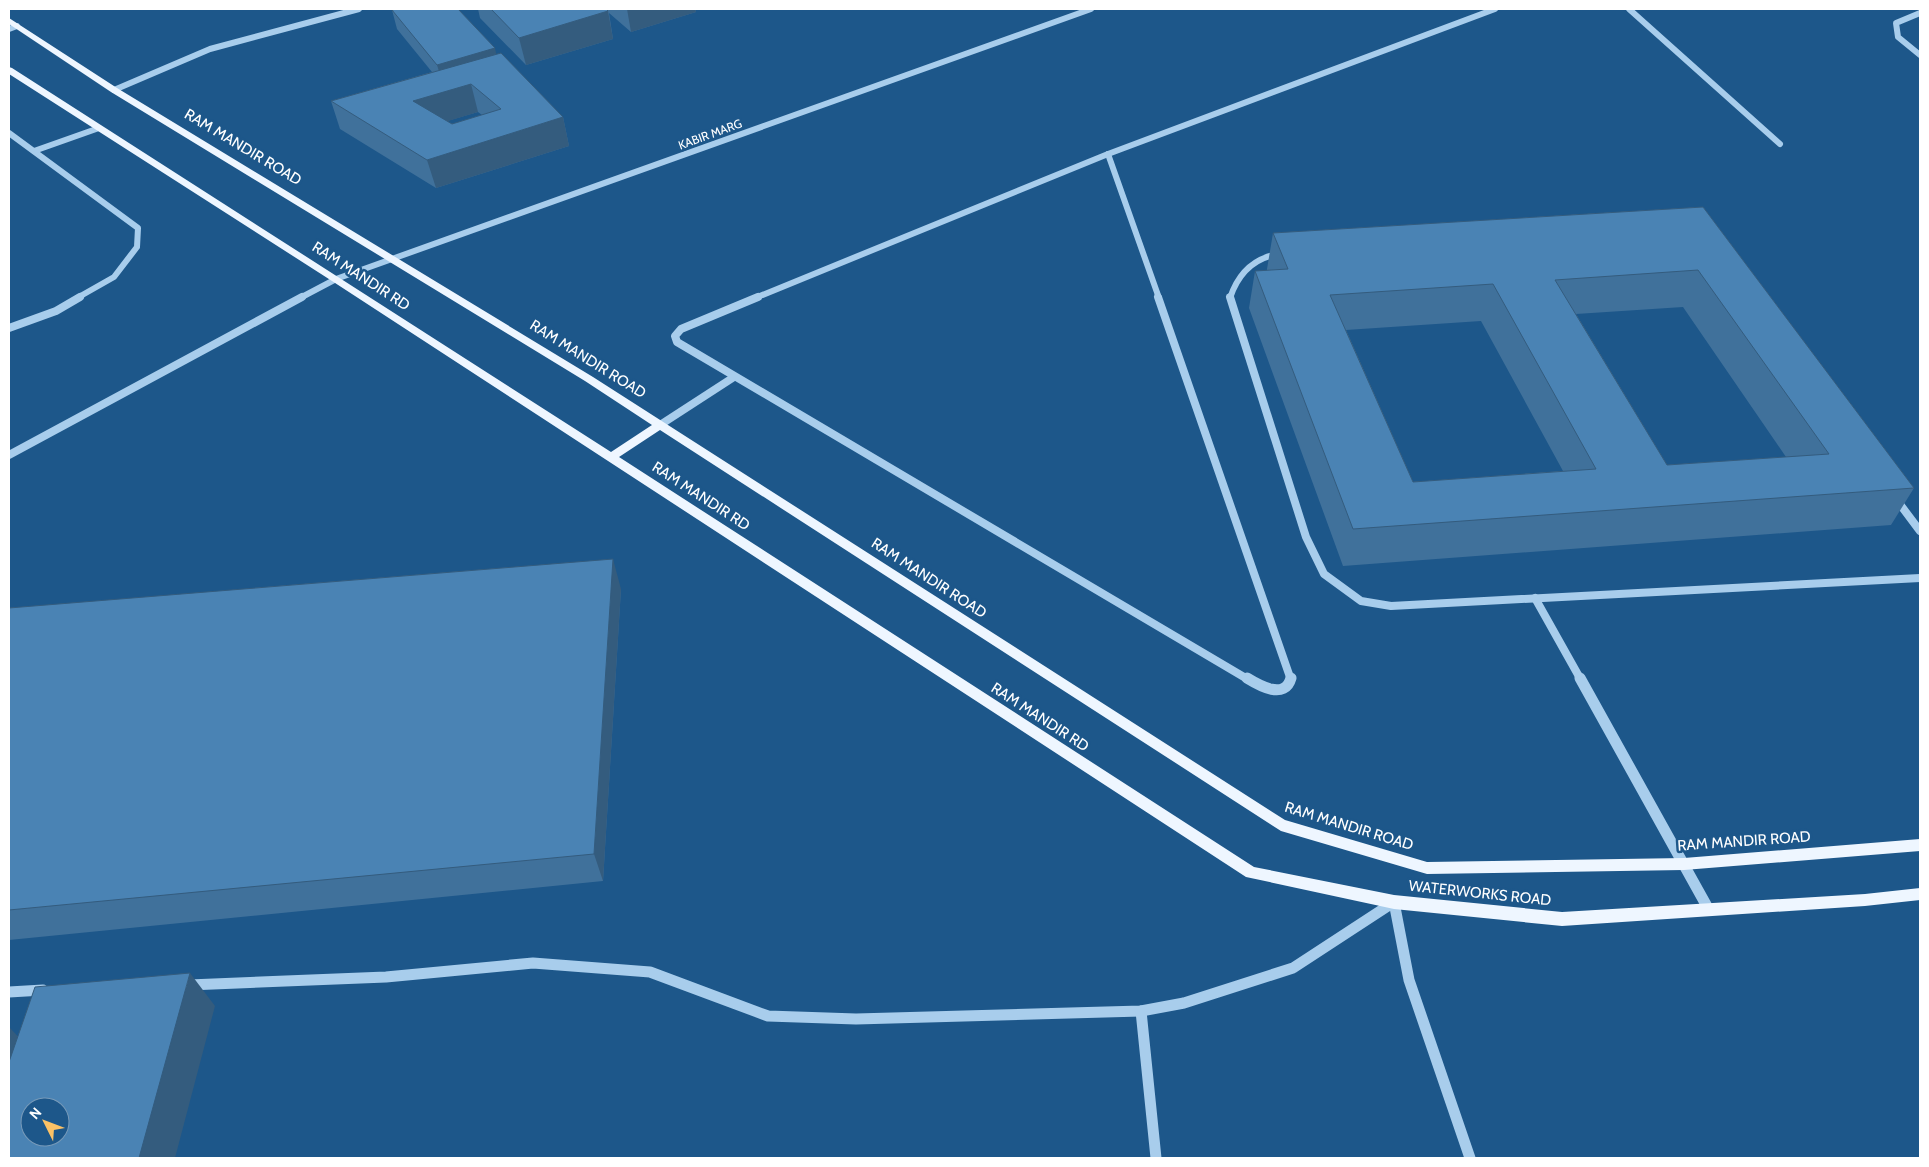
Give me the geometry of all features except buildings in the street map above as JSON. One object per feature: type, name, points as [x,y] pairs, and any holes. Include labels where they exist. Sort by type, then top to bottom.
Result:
[{"type":"main road","name":"RAM MANDIR ROAD","points":[[12,25],[114,90],[589,379],[1281,825],[1428,868],[1684,864],[1920,845]]},
{"type":"main road","name":"RAM MANDIR RD","points":[[9,70],[336,279],[1251,873],[1394,902]]},
{"type":"main road","points":[[611,457],[660,425]]},
{"type":"main road","points":[[1709,910],[1865,900],[1920,894]]},
{"type":"main road","name":"WATERWORKS ROAD","points":[[1394,902],[1562,919],[1709,910]]},
{"type":"street","points":[[114,90],[210,50],[359,9]]},
{"type":"street","name":"KABIR MARG","points":[[336,279],[1091,9]]},
{"type":"street","points":[[1108,154],[1288,665],[1291,680],[1287,686],[1279,690],[1262,687],[734,377],[684,347],[677,342],[675,336],[681,329],[695,323],[1108,154],[1495,9]]},
{"type":"street","points":[[1629,9],[1780,144]]},
{"type":"street","points":[[1920,13],[1896,23],[1898,37],[1920,55]]},
{"type":"street","points":[[34,151],[99,128]]},
{"type":"street","points":[[9,133],[138,228],[137,247],[114,277],[56,311],[9,328]]},
{"type":"street","points":[[1283,254],[1273,254],[1248,265],[1235,281],[1230,298],[1306,537],[1324,574],[1361,601],[1391,606],[1920,578]]},
{"type":"street","points":[[9,455],[336,279]]},
{"type":"street","points":[[660,425],[734,377]]},
{"type":"street","points":[[1890,491],[1920,531]]},
{"type":"street","points":[[1535,598],[1709,910]]},
{"type":"street","points":[[178,985],[386,977],[532,963],[650,972],[768,1016],[856,1019],[1141,1011],[1184,1003],[1293,968],[1394,902],[1409,980],[1470,1158]]},
{"type":"street","points":[[9,992],[58,990]]},
{"type":"street","points":[[1141,1011],[1156,1158]]}]
